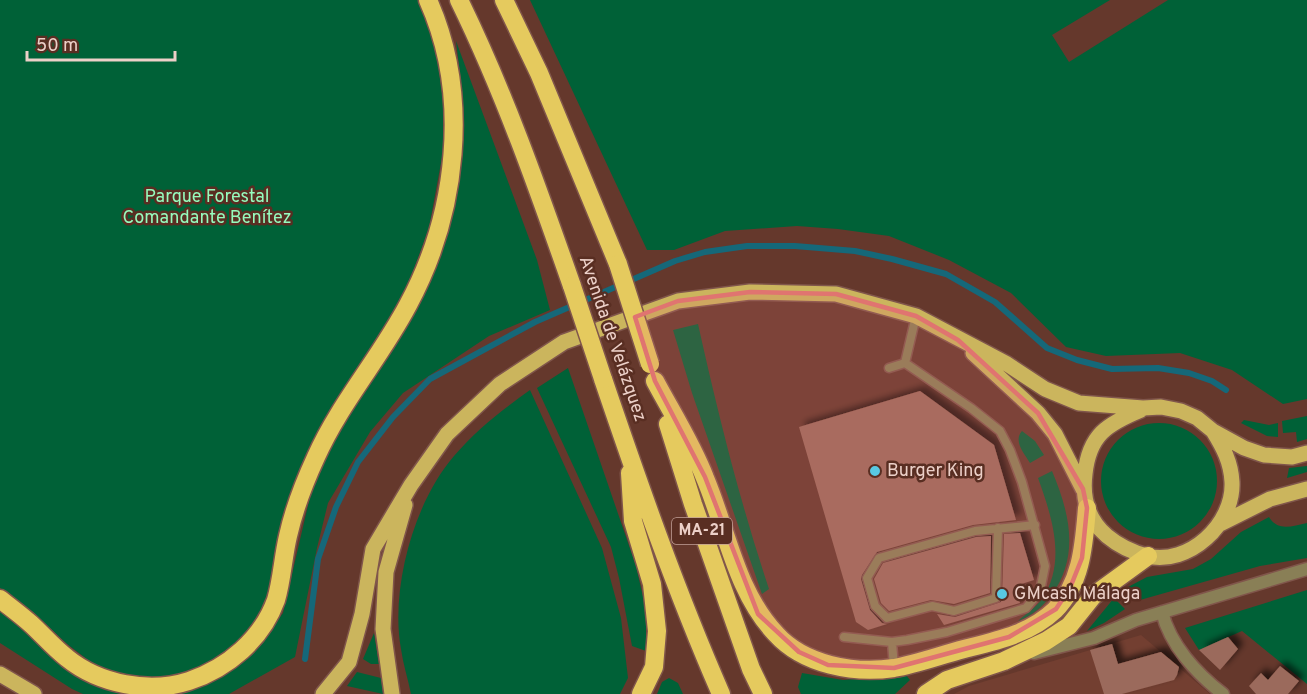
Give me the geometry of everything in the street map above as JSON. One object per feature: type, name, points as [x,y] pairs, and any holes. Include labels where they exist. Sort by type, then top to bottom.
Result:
[{"type":"highway","points":[[0,599],[31,623],[68,659],[97,676],[132,685],[158,686],[187,681],[218,669],[243,650],[263,628],[276,599],[288,535],[299,497],[315,458],[331,426],[408,305],[429,257],[444,208],[453,156],[453,107],[449,66],[440,25],[428,0]]},
{"type":"highway","name":"Avenida de Velázquez","points":[[459,0],[480,42],[532,173],[628,454],[721,694]]},
{"type":"highway","name":"Avenida de Velázquez","points":[[504,0],[539,73],[618,264],[693,504],[751,669],[763,694]]},
{"type":"highway","points":[[653,373],[705,477],[739,573],[758,614],[778,636],[799,652],[828,665],[867,669],[894,668],[1009,638],[1036,624],[1056,609],[1070,588],[1082,558],[1087,508]]},
{"type":"highway","points":[[628,454],[633,521],[652,584],[657,631],[654,667],[641,694]]},
{"type":"highway","points":[[926,694],[947,680],[1004,661],[1046,641],[1068,626],[1093,596],[1148,556]]},
{"type":"main road","points":[[323,694],[349,662],[362,614],[373,549],[411,485],[447,434],[500,384],[564,342],[678,301],[750,292],[836,294],[916,316],[1007,364],[1045,388],[1079,403],[1143,408],[1161,407],[1181,411],[1197,418],[1213,431],[1244,448],[1264,455],[1292,457],[1307,453]]},
{"type":"main road","points":[[958,339],[1038,413],[1054,434],[1083,489],[1087,508],[1098,528],[1120,547],[1148,556],[1179,554],[1196,546],[1213,533],[1228,507],[1233,483],[1228,456],[1213,431]]},
{"type":"main road","points":[[1083,489],[1087,457],[1101,433],[1113,422],[1143,408]]},
{"type":"main road","points":[[392,694],[383,629],[387,572],[411,485]]},
{"type":"main road","points":[[1220,524],[1270,499],[1307,489]]},
{"type":"main road","points":[[0,674],[34,694]]},
{"type":"street","points":[[1004,661],[1094,638],[1162,612],[1307,569]]},
{"type":"street","points":[[1162,612],[1174,643],[1211,685],[1223,694]]},
{"type":"lane","points":[[904,363],[916,316]]},
{"type":"lane","points":[[889,368],[904,363]]},
{"type":"lane","points":[[844,637],[891,642],[946,632],[1026,608],[1040,591],[1045,566],[1035,525],[1010,450],[1000,431],[971,408],[904,363]]},
{"type":"lane","points":[[998,528],[996,598],[954,611],[932,606],[887,618],[875,606],[867,578],[879,558],[975,531],[998,528],[1035,525]]},
{"type":"lane","points":[[891,642],[894,668]]},
{"type":"highlighted area","points":[[750,292],[836,294],[916,316],[958,340],[1038,413],[1083,489],[1087,508],[1082,558],[1070,588],[1056,609],[1009,637],[894,668],[828,665],[799,652],[758,614],[705,477],[655,381],[635,317],[678,301]]},
{"type":"shaded area","points":[[1141,635],[1210,694],[954,694],[969,686]]},
{"type":"green space","name":"Parque Forestal Comandante Benítez","points":[[0,0],[420,0],[435,41],[443,101],[443,152],[429,228],[407,288],[310,452],[270,593],[260,619],[239,644],[205,667],[165,678],[124,676],[92,663],[67,644],[33,612],[0,588]]},
{"type":"green space","points":[[530,0],[1110,0],[1052,35],[1069,62],[1168,0],[1307,0],[1307,399],[1283,404],[1232,370],[1180,353],[1106,356],[1066,347],[1011,293],[949,260],[889,236],[797,226],[725,231],[674,250],[647,250]]},
{"type":"green space","points":[[456,41],[537,260],[550,310],[489,336],[403,393],[370,432],[328,503],[295,657],[229,694],[164,694],[262,641],[283,613],[312,488],[333,439],[427,287],[447,236],[458,183],[463,120]]},
{"type":"green space","points":[[698,324],[730,458],[769,589],[762,594],[692,393],[673,330]]},
{"type":"green space","points":[[568,368],[636,566],[646,610],[646,651],[632,646],[611,547],[537,388]]},
{"type":"green space","points":[[530,390],[602,548],[621,618],[628,678],[620,694],[411,694],[398,625],[402,574],[417,521],[427,497],[454,456],[490,421]]},
{"type":"green space","points":[[1307,416],[1307,439],[1297,442],[1296,432],[1283,433],[1282,421]]},
{"type":"green space","points":[[1244,420],[1269,425],[1278,423],[1278,437],[1267,436],[1241,423]]},
{"type":"green space","points":[[1159,423],[1181,428],[1200,440],[1212,459],[1217,481],[1212,503],[1200,522],[1181,534],[1159,539],[1137,534],[1118,522],[1106,503],[1101,481],[1106,459],[1118,440],[1137,428]]},
{"type":"green space","points":[[1022,431],[1035,441],[1044,455],[1030,463],[1019,443]]},
{"type":"green space","points":[[1307,466],[1307,472],[1287,478],[1289,468]]},
{"type":"green space","points":[[1052,471],[1064,503],[1067,519],[1069,550],[1066,566],[1048,600],[1032,614],[1018,621],[1042,599],[1050,585],[1054,570],[1055,539],[1038,478]]},
{"type":"green space","points":[[1269,517],[1281,526],[1307,523],[1307,558],[1260,566],[1140,600],[1128,587],[1147,577],[1193,569],[1211,559],[1241,532]]},
{"type":"green space","points":[[1307,590],[1307,684],[1242,631],[1199,650],[1185,628]]},
{"type":"green space","points":[[1114,598],[1125,609],[1087,631]]},
{"type":"green space","points":[[0,610],[84,677],[118,692],[144,694],[83,694],[72,689],[0,643]]},
{"type":"green space","points":[[374,633],[379,664],[371,664],[363,659]]},
{"type":"green space","points":[[357,672],[381,678],[383,694],[347,686]]},
{"type":"green space","points":[[802,673],[843,680],[906,675],[910,680],[895,694],[801,694],[798,687]]},
{"type":"green space","points":[[669,678],[678,683],[683,694],[657,694],[662,682]]},
{"type":"building","points":[[920,391],[994,445],[1016,520],[973,525],[877,552],[861,579],[870,610],[882,623],[887,624],[868,630],[856,622],[799,427]]},
{"type":"building","points":[[1020,533],[1034,580],[1015,586],[1020,603],[944,625],[937,614],[955,617],[1001,602],[1004,534]]},
{"type":"building","points":[[991,536],[990,593],[954,604],[931,600],[889,611],[881,603],[874,579],[883,563],[976,537]]},
{"type":"building","points":[[1228,637],[1238,649],[1220,670],[1199,650]]},
{"type":"building","points":[[1112,644],[1118,664],[1161,652],[1179,667],[1177,675],[1174,680],[1122,694],[1104,694],[1090,650]]},
{"type":"building","points":[[1280,666],[1299,681],[1288,694],[1256,694],[1249,686],[1261,673],[1268,680]]},
{"type":"waterway","points":[[305,659],[318,559],[336,507],[358,462],[393,417],[430,379],[535,322],[675,261],[705,252],[747,246],[795,246],[855,251],[892,259],[946,274],[995,302],[1047,348],[1077,360],[1112,369],[1158,368],[1189,373],[1212,381],[1226,390]]},
{"type":"place","name":"Burger King","points":[[875,471]]},
{"type":"place","name":"GMcash Málaga","points":[[1002,594]]}]
